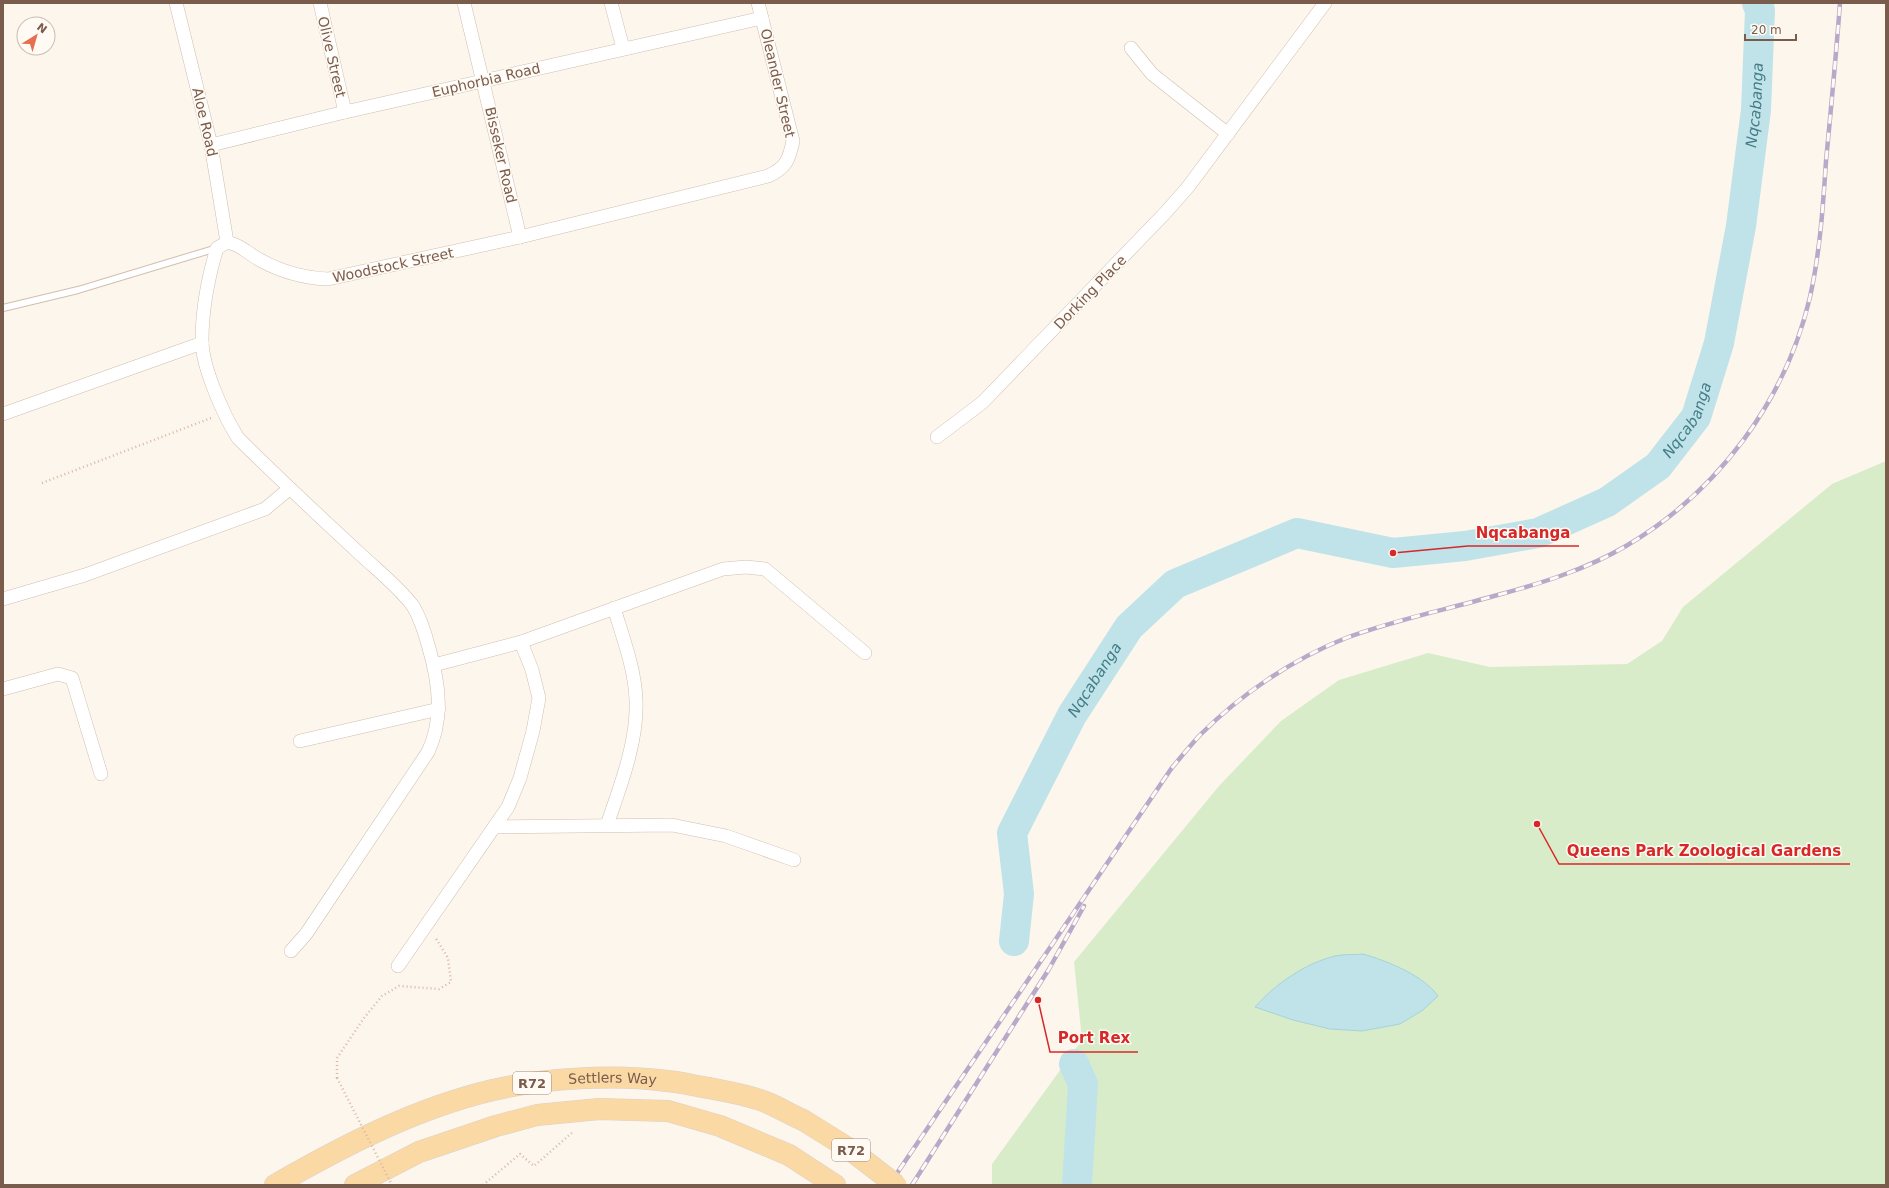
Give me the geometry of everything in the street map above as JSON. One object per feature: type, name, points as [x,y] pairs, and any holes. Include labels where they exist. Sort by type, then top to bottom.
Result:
[{"type":"main road","name":"Settlers Way","points":[[275,1185],[351,1144],[409,1118],[492,1090],[530,1083],[623,1078],[667,1080],[728,1092],[767,1102],[803,1120],[848,1148],[896,1185]]},
{"type":"main road","name":"Settlers Way","points":[[355,1185],[419,1152],[496,1126],[537,1115],[599,1109],[668,1111],[720,1126],[788,1155],[835,1185]]},
{"type":"street","name":"Aloe Road","points":[[176,3],[211,146],[222,245]]},
{"type":"street","name":"Olive Street","points":[[320,3],[345,112]]},
{"type":"street","name":"Bisseker Road","points":[[464,3],[520,237]]},
{"type":"street","points":[[611,3],[623,48]]},
{"type":"street","name":"Oleander Street","points":[[758,3],[793,141],[790,153],[781,170],[768,176]]},
{"type":"street","name":"Dorking Place","points":[[937,437],[983,402],[1031,354],[1166,212],[1228,134],[1325,3]]},
{"type":"street","name":"Euphorbia Road","points":[[211,146],[345,112],[623,48],[762,18]]},
{"type":"street","points":[[1131,48],[1152,74],[1228,134]]},
{"type":"street","name":"Woodstock Street","points":[[222,245],[233,243],[259,260],[286,272],[315,279],[328,279],[520,237],[768,176]]},
{"type":"street","points":[[222,245],[209,277],[202,342],[206,363],[216,393],[225,413],[238,438],[289,489],[386,578],[408,601],[420,619],[434,665],[439,694],[439,709],[433,741],[428,752],[306,934],[291,951]]},
{"type":"street","points":[[3,414],[202,342]]},
{"type":"street","points":[[3,599],[85,575],[265,509],[289,489]]},
{"type":"street","points":[[434,665],[521,642],[723,569],[746,566],[765,569],[865,653]]},
{"type":"street","points":[[607,825],[621,783],[633,736],[636,701],[633,669],[614,608]]},
{"type":"street","points":[[398,966],[508,807],[520,778],[533,731],[539,698],[532,670],[521,642]]},
{"type":"street","points":[[3,689],[58,674],[72,678],[101,774]]},
{"type":"street","points":[[300,741],[439,709]]},
{"type":"street","points":[[494,827],[672,825],[726,836],[794,860]]},
{"type":"lane","points":[[3,308],[78,290],[222,245]]},
{"type":"path","points":[[42,483],[225,413]]},
{"type":"path","points":[[392,1185],[337,1078],[337,1058],[364,1018],[382,996],[399,986],[439,989],[450,982],[448,958],[427,923]]},
{"type":"path","points":[[483,1185],[520,1154],[534,1166],[599,1109]]},
{"type":"green space","points":[[1886,461],[1886,1185],[992,1185],[992,1164],[1082,1040],[1074,962],[1219,786],[1281,721],[1339,680],[1428,653],[1490,667],[1627,664],[1662,641],[1683,607],[1832,484]]},
{"type":"water","points":[[1363,954],[1393,965],[1414,975],[1431,988],[1438,996],[1423,1010],[1400,1024],[1362,1031],[1330,1029],[1293,1020],[1255,1007],[1272,990],[1302,969],[1324,959],[1335,956]]},
{"type":"waterway","name":"Nqcabanga","points":[[1014,941],[1019,894],[1012,833],[1072,715],[1129,627],[1175,584],[1297,533],[1393,553],[1465,546],[1538,533],[1607,502],[1658,466],[1696,417],[1719,343],[1741,226],[1756,110],[1760,10],[1757,3]]},
{"type":"waterway","name":"Nqcabanga","points":[[1074,1064],[1083,1084],[1077,1185]]},
{"type":"railway","points":[[889,1185],[1171,769],[1200,735],[1216,720],[1250,692],[1287,667],[1346,638],[1401,620],[1476,601],[1545,581],[1610,555],[1659,524],[1690,499],[1718,471],[1744,440],[1765,407],[1784,372],[1799,335],[1810,297],[1821,229],[1840,3]]},
{"type":"railway","points":[[912,1185],[1049,969],[1084,906]]},
{"type":"place","name":"Nqcabanga","points":[[1393,553]]},
{"type":"place","name":"Queens Park Zoological Gardens","points":[[1537,824]]},
{"type":"place","name":"Port Rex","points":[[1038,1000]]}]
